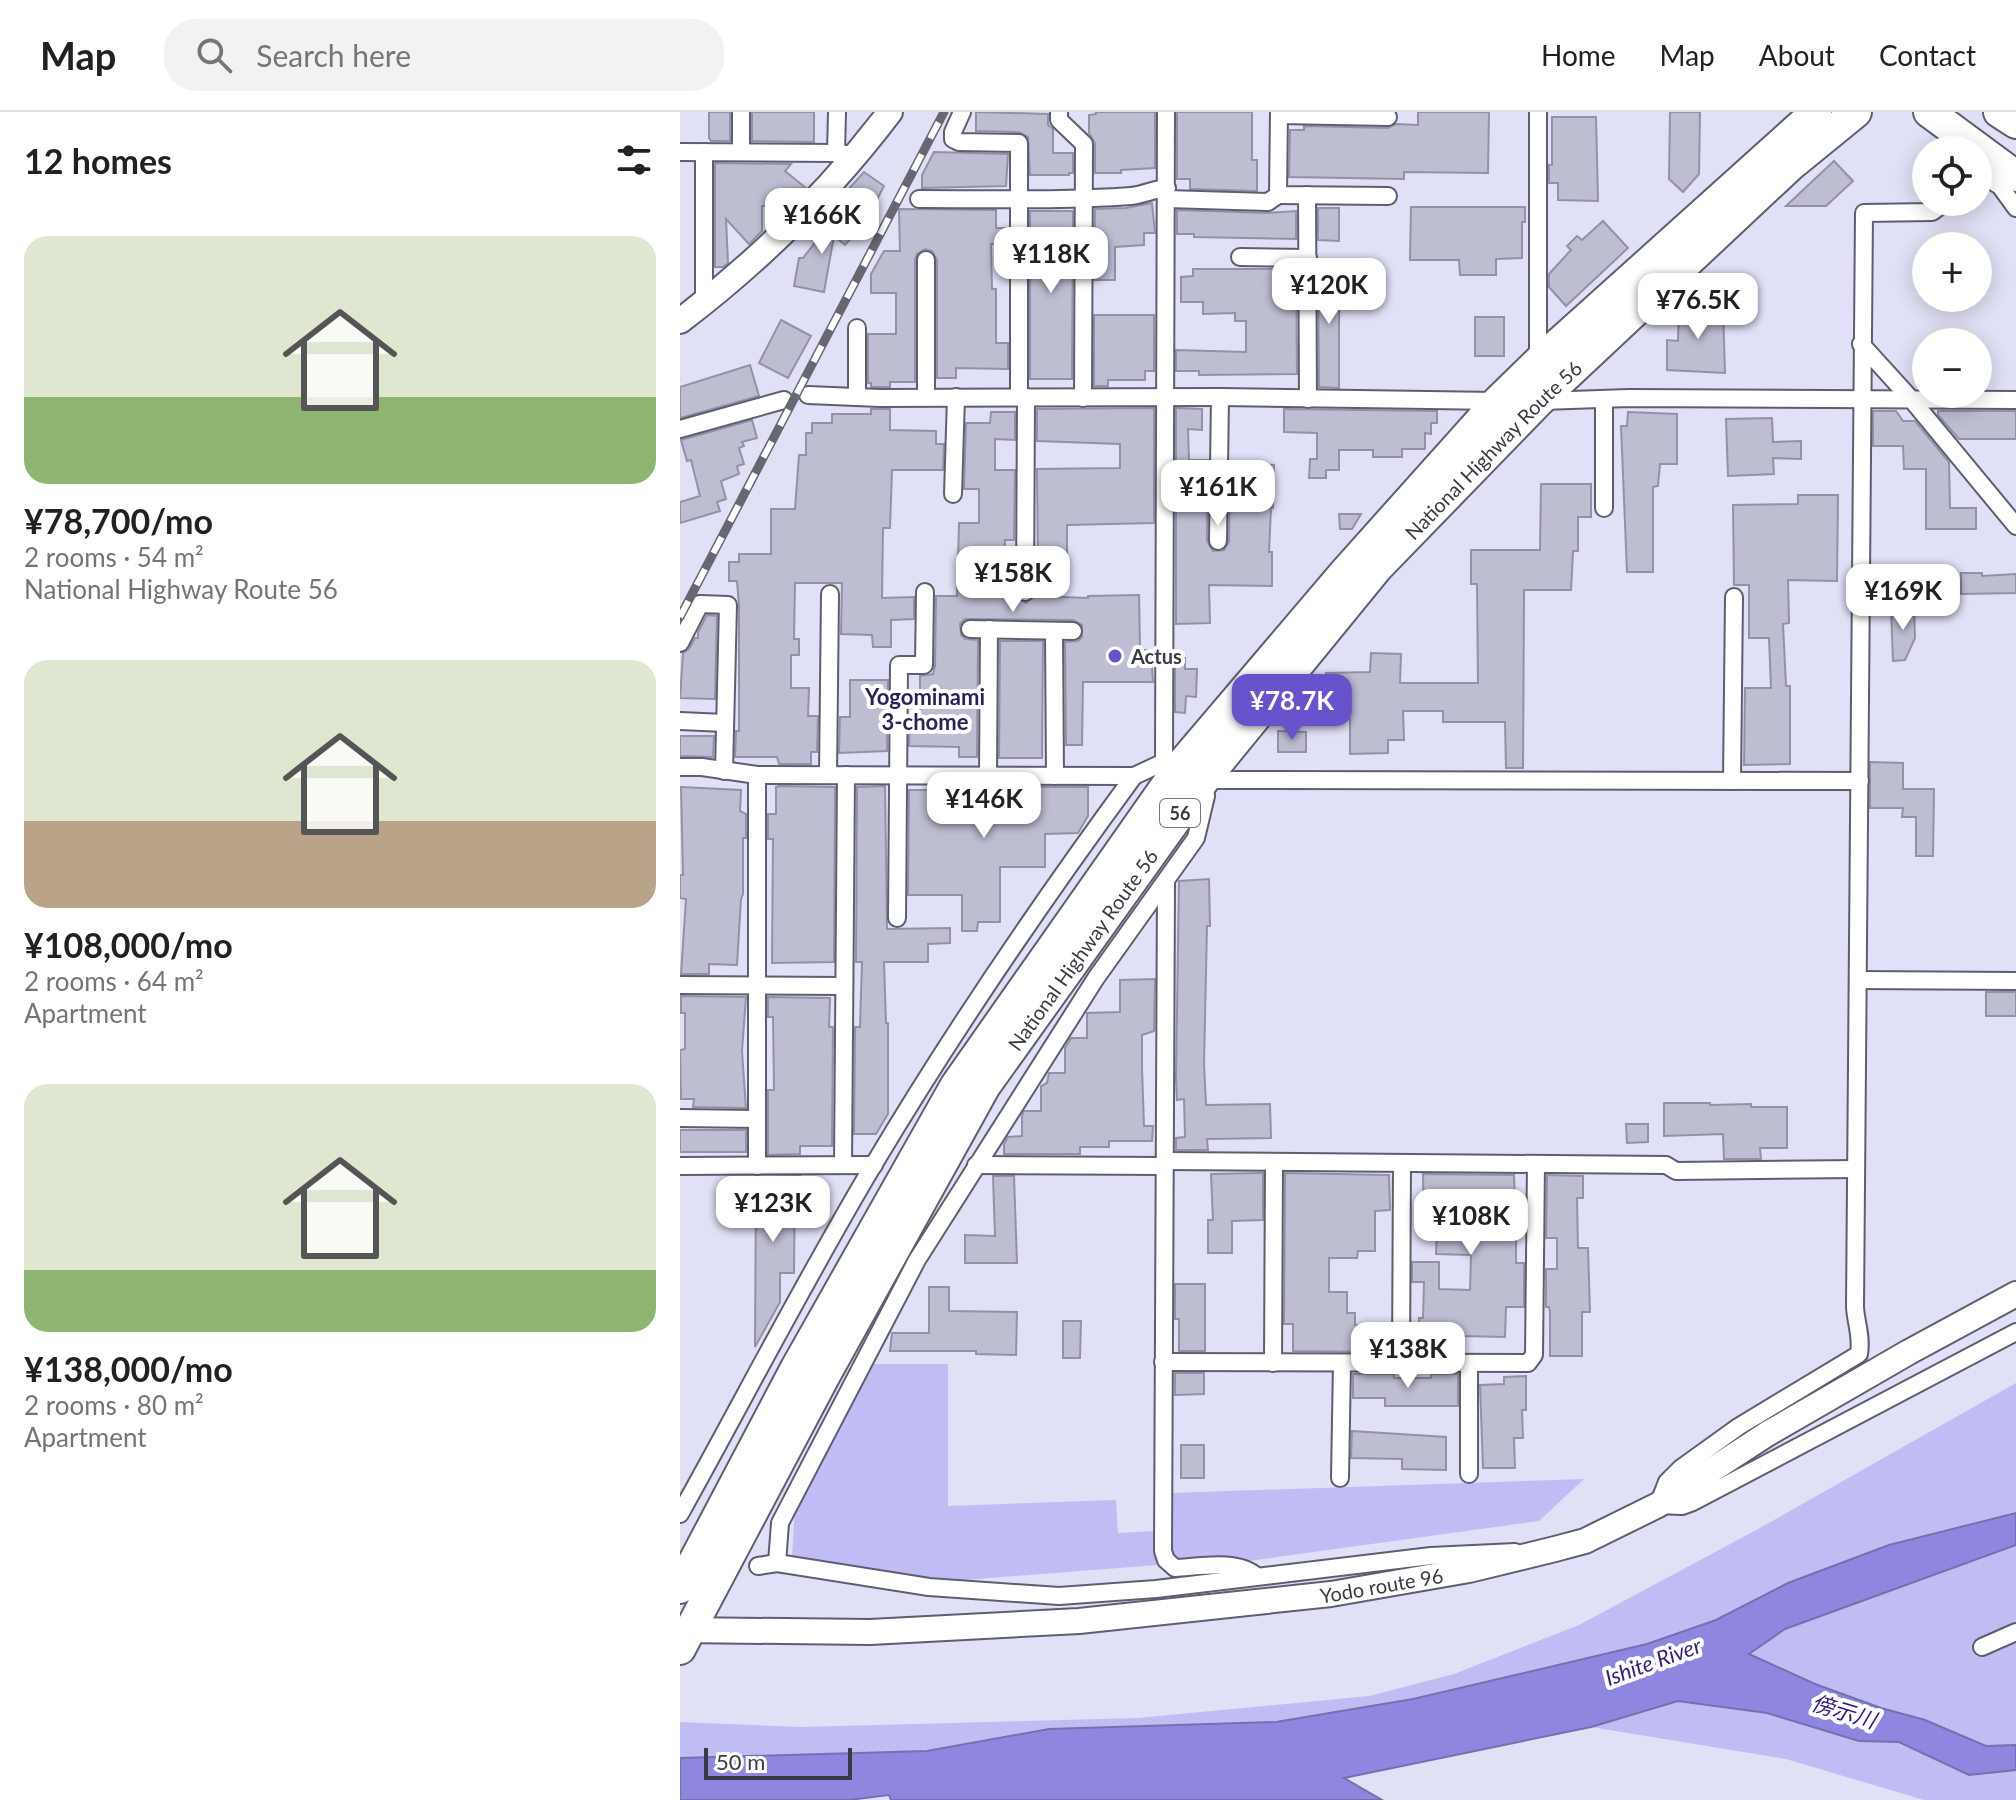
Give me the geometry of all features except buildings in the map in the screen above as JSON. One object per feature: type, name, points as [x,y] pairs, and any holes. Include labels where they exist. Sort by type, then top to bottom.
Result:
[{"type":"highway","name":"National Highway Route 56","points":[[680,1588],[796,1368],[956,1085],[1183,770],[1345,572],[1498,401],[1816,112]]},
{"type":"highway","name":"National Highway Route 56","points":[[683,1637],[985,1086],[1183,770],[1539,401],[1791,165],[1856,112]]},
{"type":"highway","points":[[1929,112],[2016,176]]},
{"type":"highway","points":[[1999,112],[2016,123]]},
{"type":"street","points":[[741,112],[741,152]]},
{"type":"street","points":[[837,112],[845,156]]},
{"type":"street","points":[[680,321],[786,232],[845,156],[890,112]]},
{"type":"street","points":[[962,112],[953,139],[959,142],[1019,143],[1025,592]]},
{"type":"street","points":[[1059,112],[1059,120],[1084,144],[1083,398]]},
{"type":"street","points":[[777,1563],[780,1523],[917,1260],[1096,978],[1196,838],[1206,796],[1183,770],[1165,398],[1166,112]]},
{"type":"street","points":[[1538,112],[1538,362]]},
{"type":"street","points":[[1278,195],[1279,114],[1388,117]]},
{"type":"street","points":[[680,152],[845,156]]},
{"type":"street","points":[[704,152],[704,301]]},
{"type":"street","points":[[1992,181],[2000,186],[2016,208]]},
{"type":"street","points":[[919,199],[1135,196],[1151,189],[1167,194],[1268,202],[1278,195],[1388,196]]},
{"type":"street","points":[[1307,195],[1308,399]]},
{"type":"street","points":[[1912,212],[1864,213],[1855,1307],[1862,1337],[1859,1354],[1738,1427],[1681,1468],[1667,1482],[1658,1505],[1682,1506],[1693,1502],[2016,1332]]},
{"type":"street","points":[[1240,257],[1308,258]]},
{"type":"street","points":[[926,260],[926,397]]},
{"type":"street","points":[[857,328],[857,397]]},
{"type":"street","points":[[1861,344],[1911,399],[2016,526]]},
{"type":"street","points":[[808,395],[1498,401],[2016,400]]},
{"type":"street","points":[[953,494],[956,397]]},
{"type":"street","points":[[1218,541],[1220,397]]},
{"type":"street","points":[[680,429],[784,400]]},
{"type":"street","points":[[1604,400],[1604,508]]},
{"type":"street","points":[[897,918],[899,665],[924,665],[925,592]]},
{"type":"street","points":[[828,775],[830,594]]},
{"type":"street","points":[[1732,781],[1734,597]]},
{"type":"street","points":[[680,643],[700,604],[728,605],[725,723],[728,772]]},
{"type":"street","points":[[970,629],[1073,631]]},
{"type":"street","points":[[988,775],[989,629]]},
{"type":"street","points":[[1054,631],[1055,776]]},
{"type":"street","points":[[680,721],[725,723]]},
{"type":"street","points":[[680,767],[757,775],[1134,776],[1183,770],[1860,781]]},
{"type":"street","points":[[680,778],[717,778],[728,772]]},
{"type":"street","points":[[757,775],[757,1166]]},
{"type":"street","points":[[843,1165],[846,775]]},
{"type":"street","points":[[680,1514],[810,1275],[874,1165],[1003,961],[1134,776]]},
{"type":"street","points":[[1166,883],[1163,1551],[1166,1560],[1175,1568],[1229,1567],[1250,1570],[1257,1577]]},
{"type":"street","points":[[1858,980],[2016,981]]},
{"type":"street","points":[[680,985],[844,986]]},
{"type":"street","points":[[680,1118],[757,1119]]},
{"type":"street","points":[[976,1165],[1274,1162],[1666,1165],[1676,1171],[1856,1169]]},
{"type":"street","points":[[1273,1363],[1274,1162]]},
{"type":"street","points":[[1401,1363],[1402,1163]]},
{"type":"street","points":[[1163,1362],[1528,1363],[1534,1355],[1536,1164]]},
{"type":"street","points":[[680,1166],[874,1165]]},
{"type":"street","name":"Yodo route 96","points":[[683,1637],[870,1632],[1079,1621],[1331,1594],[1469,1570],[1527,1556],[1585,1541],[1658,1505],[1767,1434],[2016,1294]]},
{"type":"street","points":[[1340,1478],[1342,1363]]},
{"type":"street","points":[[1469,1363],[1469,1474]]},
{"type":"street","points":[[758,1566],[777,1563],[929,1587],[1059,1596],[1447,1555],[1512,1551],[1527,1556]]},
{"type":"street","points":[[1982,1647],[2016,1632]]},
{"type":"shaded area","points":[[870,1364],[948,1364],[948,1506],[1116,1500],[1118,1533],[1155,1531],[1157,1565],[951,1581],[792,1557],[795,1507]]},
{"type":"shaded area","points":[[2016,1383],[2016,1513],[1889,1545],[1788,1583],[1716,1620],[1647,1644],[1413,1699],[1276,1722],[1049,1729],[927,1751],[680,1758],[680,1722],[801,1727],[1138,1718],[1369,1696],[1454,1674],[1579,1625],[1760,1528]]},
{"type":"shaded area","points":[[1584,1479],[1539,1521],[1249,1561],[1178,1564],[1172,1559],[1168,1532],[1171,1493]]},
{"type":"shaded area","points":[[2016,1545],[2016,1745],[1986,1746],[1925,1720],[1815,1684],[1749,1654],[1785,1629]]},
{"type":"shaded area","points":[[1678,1701],[1767,1713],[1859,1741],[1899,1742],[1969,1775],[2016,1770],[2016,1800],[1924,1800],[1786,1759],[1591,1727]]},
{"type":"water","points":[[2016,1513],[2016,1545],[1785,1629],[1749,1654],[1815,1684],[1925,1720],[1986,1746],[2016,1745],[2016,1770],[1969,1775],[1899,1742],[1859,1741],[1767,1713],[1678,1701],[1591,1727],[1344,1778],[1382,1800],[891,1800],[889,1795],[849,1800],[680,1800],[680,1758],[927,1751],[1049,1729],[1276,1722],[1413,1699],[1647,1644],[1716,1620],[1788,1583],[1889,1545]]},
{"type":"railway","points":[[680,617],[944,112]]},
{"type":"place","name":"Actus","points":[[1115,656]]},
{"type":"district","name":"Yogominami 3-chome","points":[[925,708]]},
{"type":"water label","name":"Ishite River","points":[[1653,1661]]},
{"type":"water label","name":"傍示川","points":[[1844,1711]]}]
